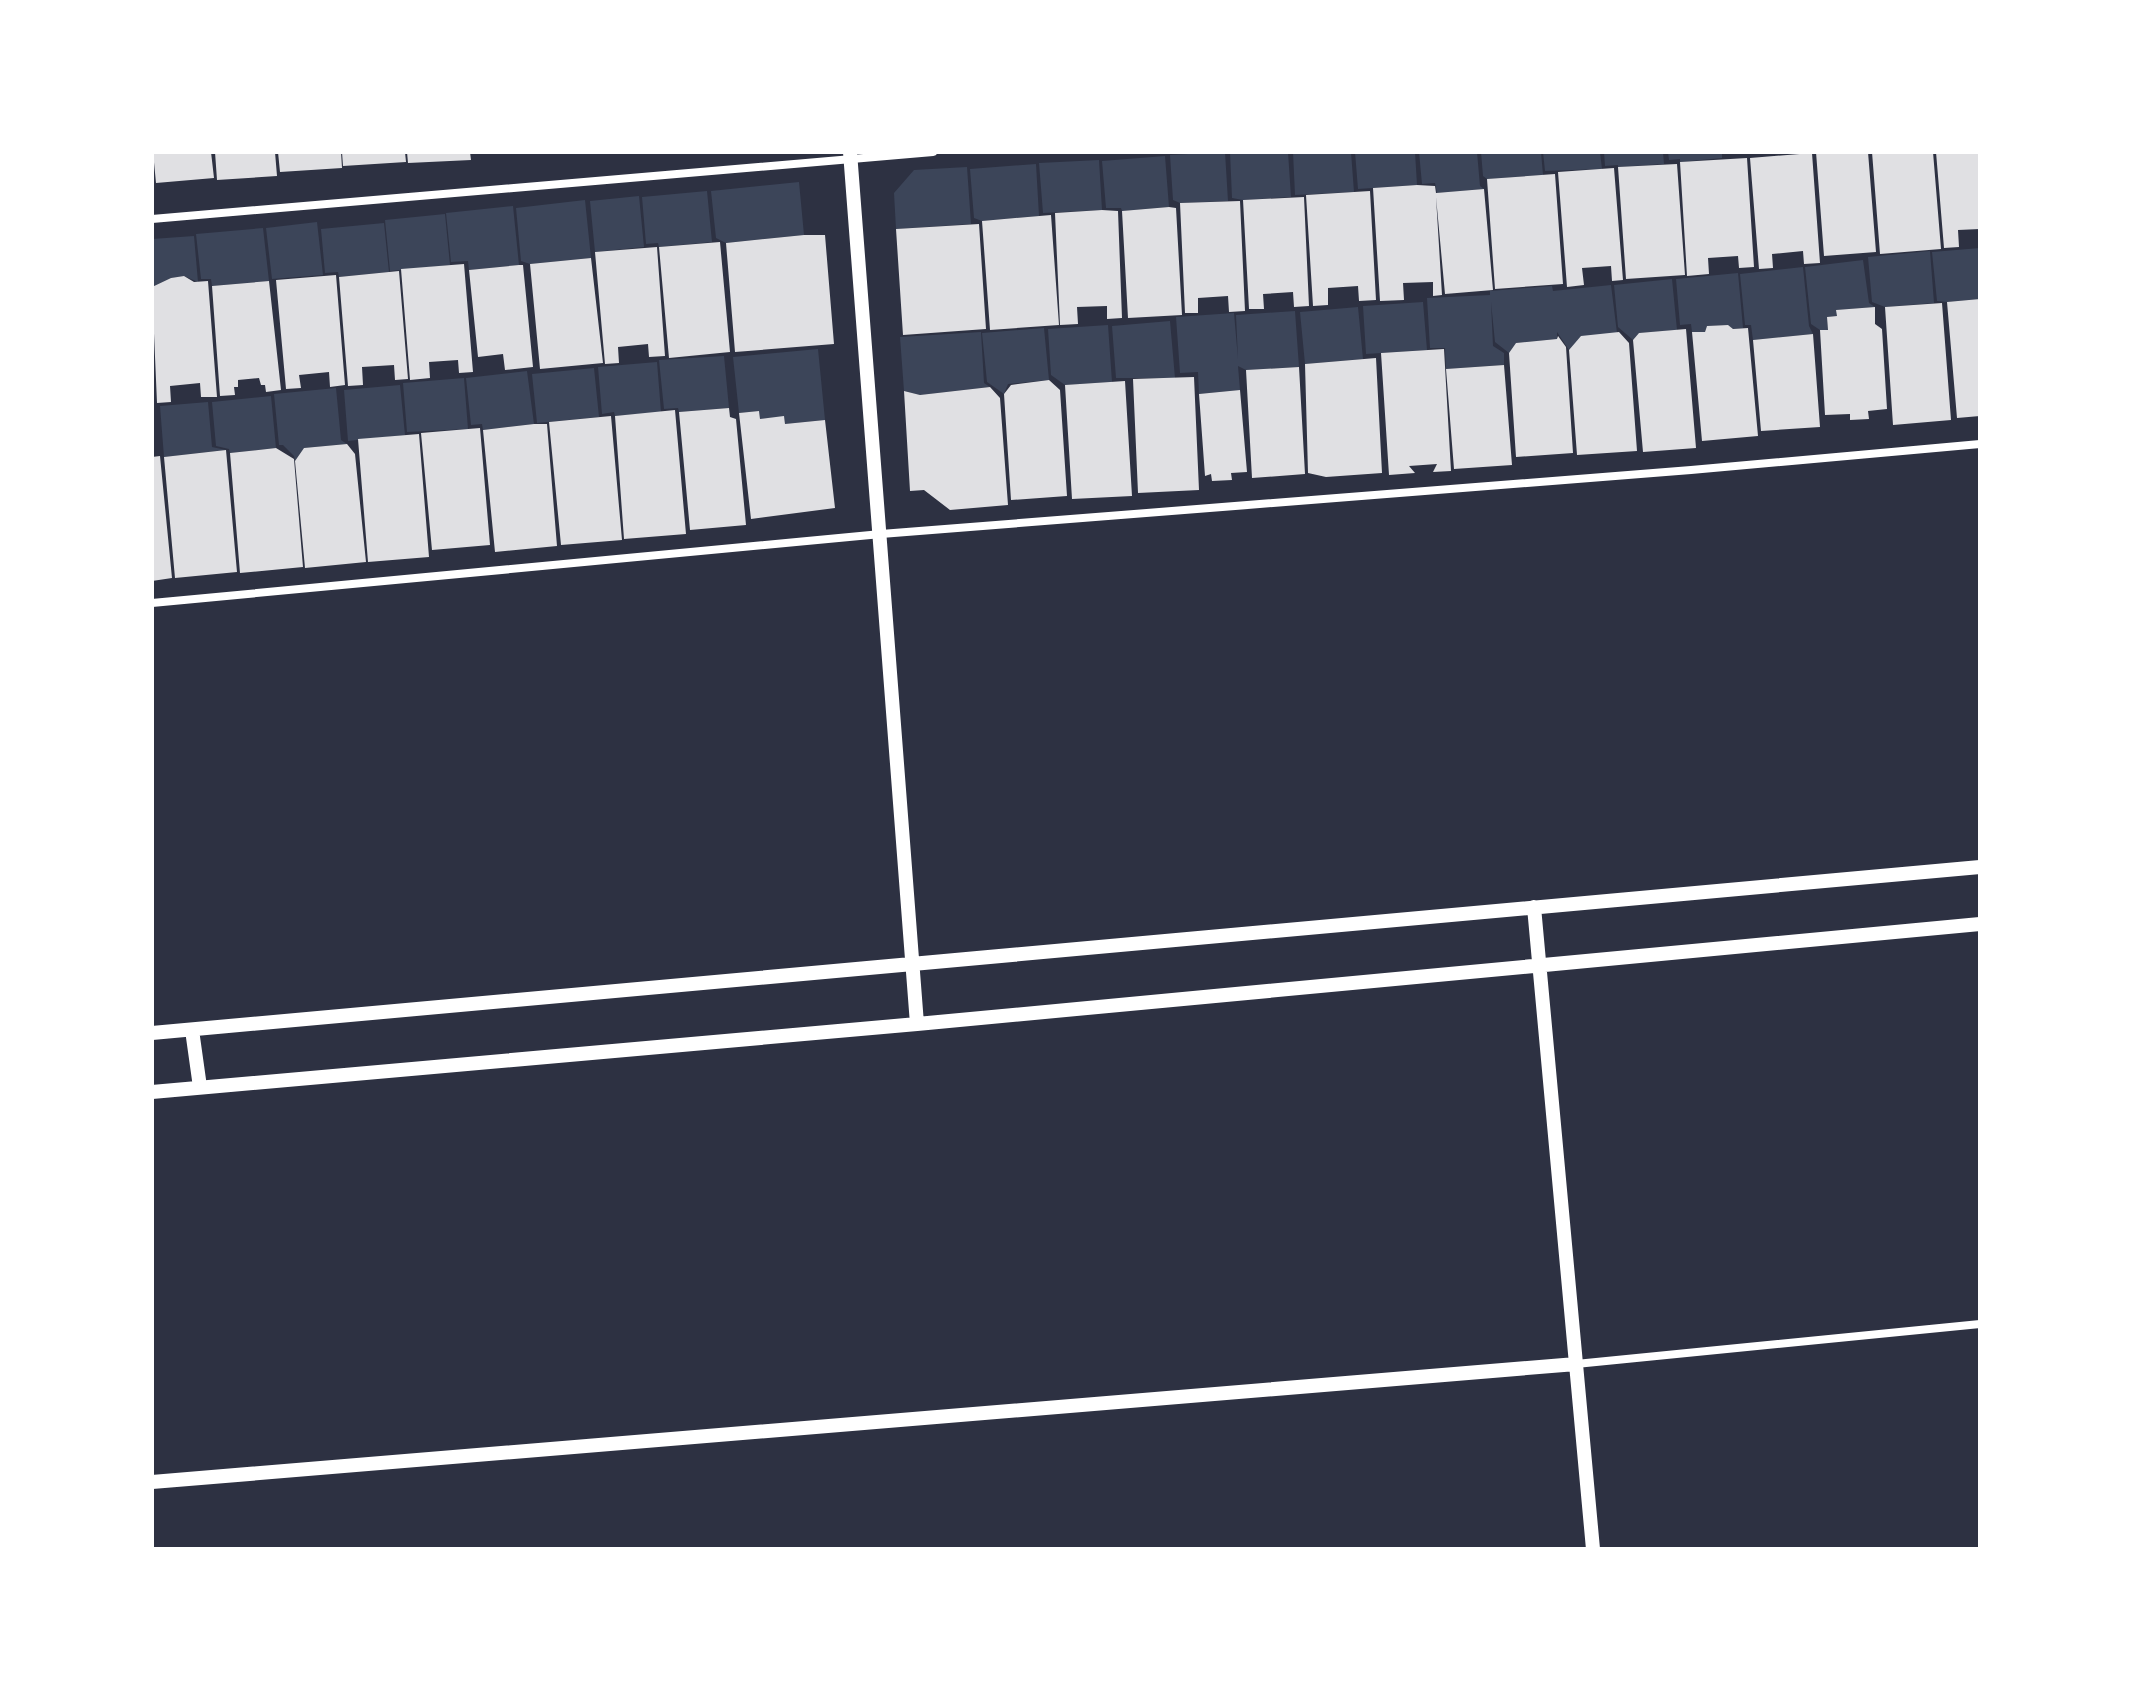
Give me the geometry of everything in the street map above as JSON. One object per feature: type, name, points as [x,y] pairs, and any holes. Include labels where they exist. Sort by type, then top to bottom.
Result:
[{"type":"street","points":[[152,219],[850,156],[933,152]]},
{"type":"street","points":[[850,156],[917,1024]]},
{"type":"street","points":[[152,603],[881,534],[1980,444]]},
{"type":"street","points":[[152,1033],[1980,867]]},
{"type":"street","points":[[1534,907],[1593,1549]]},
{"type":"street","points":[[152,1092],[1980,924]]},
{"type":"street","points":[[192,1030],[200,1087]]},
{"type":"street","points":[[152,1482],[1576,1364],[1980,1324]]},
{"type":"shaded area","points":[[1225,152],[1228,201],[1180,203],[1173,200],[1170,155]]},
{"type":"shaded area","points":[[1230,152],[1288,152],[1291,197],[1232,198]]},
{"type":"shaded area","points":[[1293,152],[1351,152],[1354,192],[1295,195]]},
{"type":"shaded area","points":[[1355,152],[1415,152],[1417,185],[1358,189]]},
{"type":"shaded area","points":[[1419,152],[1477,152],[1480,186],[1484,189],[1437,193],[1435,183],[1422,184]]},
{"type":"shaded area","points":[[1481,152],[1541,152],[1543,175],[1487,179],[1483,176]]},
{"type":"shaded area","points":[[1543,152],[1600,152],[1602,169],[1545,171]]},
{"type":"shaded area","points":[[1604,152],[1663,152],[1664,164],[1605,166]]},
{"type":"shaded area","points":[[1668,152],[1722,152],[1722,158],[1680,162],[1680,159],[1669,160]]},
{"type":"shaded area","points":[[1165,156],[1169,207],[1122,211],[1121,208],[1106,208],[1102,161]]},
{"type":"shaded area","points":[[1099,160],[1102,210],[1043,213],[1039,163]]},
{"type":"shaded area","points":[[1036,164],[1039,216],[982,221],[974,218],[970,169]]},
{"type":"shaded area","points":[[967,167],[971,224],[896,229],[894,193],[914,170]]},
{"type":"shaded area","points":[[799,182],[804,235],[726,243],[716,238],[711,191]]},
{"type":"shaded area","points":[[707,191],[712,242],[659,247],[658,243],[646,244],[642,197]]},
{"type":"shaded area","points":[[639,196],[644,247],[595,252],[590,201]]},
{"type":"shaded area","points":[[585,200],[591,258],[530,264],[521,261],[516,208]]},
{"type":"shaded area","points":[[513,206],[519,265],[469,270],[468,261],[451,262],[446,213]]},
{"type":"shaded area","points":[[445,214],[450,265],[390,271],[385,220]]},
{"type":"shaded area","points":[[317,222],[323,275],[272,279],[266,228]]},
{"type":"shaded area","points":[[384,223],[389,272],[339,277],[338,272],[325,273],[321,229]]},
{"type":"shaded area","points":[[263,228],[269,281],[212,286],[211,279],[201,279],[196,234]]},
{"type":"shaded area","points":[[194,236],[198,282],[184,276],[152,287],[152,239]]},
{"type":"shaded area","points":[[1980,248],[1980,299],[1937,301],[1932,252]]},
{"type":"shaded area","points":[[1930,251],[1934,303],[1885,307],[1872,302],[1868,257]]},
{"type":"shaded area","points":[[1863,260],[1869,303],[1875,307],[1837,310],[1837,316],[1827,317],[1828,330],[1820,330],[1811,324],[1805,267]]},
{"type":"shaded area","points":[[1803,267],[1809,326],[1813,334],[1753,340],[1751,325],[1745,325],[1740,274]]},
{"type":"shaded area","points":[[1738,273],[1743,328],[1707,326],[1705,332],[1692,332],[1691,324],[1680,325],[1676,279]]},
{"type":"shaded area","points":[[1672,279],[1677,330],[1639,333],[1633,340],[1618,327],[1614,285]]},
{"type":"shaded area","points":[[1611,285],[1617,333],[1569,350],[1557,332],[1557,339],[1516,343],[1509,353],[1495,342],[1491,302],[1493,346],[1504,353],[1504,365],[1446,369],[1445,348],[1430,348],[1427,298],[1490,295],[1490,291],[1552,286],[1553,291]]},
{"type":"shaded area","points":[[1423,302],[1427,350],[1366,354],[1363,306]]},
{"type":"shaded area","points":[[1358,307],[1363,359],[1305,364],[1300,312]]},
{"type":"shaded area","points":[[1295,311],[1299,367],[1246,370],[1238,366],[1240,390],[1199,394],[1198,372],[1180,373],[1176,317],[1234,313],[1238,359],[1236,315]]},
{"type":"shaded area","points":[[1170,321],[1175,378],[1116,378],[1112,326]]},
{"type":"shaded area","points":[[1108,325],[1112,382],[1065,385],[1051,375],[1048,329]]},
{"type":"shaded area","points":[[1044,328],[1049,380],[1008,384],[1004,394],[987,382],[982,333]]},
{"type":"shaded area","points":[[981,332],[984,383],[990,387],[920,395],[904,391],[900,337]]},
{"type":"shaded area","points":[[818,349],[825,420],[785,424],[784,417],[760,419],[759,411],[739,413],[733,357]]},
{"type":"shaded area","points":[[724,356],[729,408],[679,412],[678,408],[664,409],[659,360]]},
{"type":"shaded area","points":[[657,362],[661,412],[615,416],[614,412],[602,414],[598,367]]},
{"type":"shaded area","points":[[594,368],[599,417],[537,423],[532,374]]},
{"type":"shaded area","points":[[527,371],[534,424],[483,430],[482,424],[471,425],[466,378]]},
{"type":"shaded area","points":[[464,378],[468,429],[407,432],[403,383]]},
{"type":"shaded area","points":[[400,385],[405,435],[348,441],[344,390]]},
{"type":"shaded area","points":[[336,388],[341,440],[347,444],[304,448],[295,461],[283,445],[279,445],[274,394]]},
{"type":"shaded area","points":[[271,396],[276,448],[230,453],[229,449],[216,446],[212,402]]},
{"type":"shaded area","points":[[208,402],[212,447],[226,450],[164,457],[160,406]]},
{"type":"building","points":[[153,152],[211,152],[214,178],[156,183]]},
{"type":"building","points":[[215,152],[275,152],[277,176],[217,180]]},
{"type":"building","points":[[278,152],[341,152],[342,168],[280,172]]},
{"type":"building","points":[[342,152],[405,152],[406,162],[343,166]]},
{"type":"building","points":[[407,152],[470,152],[471,160],[408,163]]},
{"type":"building","points":[[1816,152],[1868,152],[1876,252],[1824,256]]},
{"type":"building","points":[[1872,152],[1933,152],[1941,249],[1880,254]]},
{"type":"building","points":[[1936,152],[1980,152],[1980,229],[1958,230],[1959,247],[1944,248]]},
{"type":"building","points":[[1812,153],[1820,263],[1804,264],[1803,251],[1772,254],[1773,268],[1759,269],[1750,158]]},
{"type":"building","points":[[1747,158],[1754,267],[1739,268],[1738,256],[1708,258],[1709,274],[1687,276],[1680,162]]},
{"type":"building","points":[[1677,164],[1685,275],[1626,279],[1618,167]]},
{"type":"building","points":[[1614,168],[1623,280],[1612,281],[1611,266],[1582,268],[1584,285],[1567,287],[1558,172]]},
{"type":"building","points":[[1555,174],[1563,284],[1495,289],[1487,179]]},
{"type":"building","points":[[1435,186],[1436,193],[1484,189],[1493,290],[1445,294],[1436,197],[1442,295],[1433,296],[1433,282],[1403,283],[1404,300],[1380,301],[1373,188]]},
{"type":"building","points":[[1370,191],[1376,300],[1359,301],[1358,286],[1328,288],[1328,305],[1313,306],[1306,195]]},
{"type":"building","points":[[1304,197],[1309,306],[1294,307],[1293,292],[1263,294],[1264,309],[1249,309],[1243,200]]},
{"type":"building","points":[[1240,201],[1245,311],[1229,312],[1228,296],[1198,298],[1198,313],[1185,313],[1180,203]]},
{"type":"building","points":[[1176,208],[1182,315],[1128,318],[1122,211]]},
{"type":"building","points":[[1118,211],[1122,318],[1107,319],[1107,306],[1077,307],[1078,324],[1060,325],[1055,213]]},
{"type":"building","points":[[1051,215],[1059,325],[990,330],[982,221]]},
{"type":"building","points":[[979,224],[986,329],[903,335],[896,229]]},
{"type":"building","points":[[825,235],[834,344],[735,352],[726,243]]},
{"type":"building","points":[[720,242],[730,352],[669,358],[659,247]]},
{"type":"building","points":[[657,247],[665,356],[649,357],[648,344],[618,347],[619,363],[605,364],[595,252]]},
{"type":"building","points":[[591,258],[603,363],[540,369],[530,264]]},
{"type":"building","points":[[464,264],[473,372],[459,373],[458,360],[429,362],[430,378],[410,380],[401,269]]},
{"type":"building","points":[[523,265],[533,367],[505,370],[503,354],[478,357],[469,270]]},
{"type":"building","points":[[399,271],[408,379],[395,380],[394,365],[362,367],[363,385],[348,386],[339,277]]},
{"type":"building","points":[[336,275],[345,385],[330,387],[329,372],[299,375],[301,388],[286,389],[276,280]]},
{"type":"building","points":[[184,276],[194,282],[208,281],[217,397],[201,397],[200,383],[170,386],[171,402],[157,403],[152,287]]},
{"type":"building","points":[[269,281],[281,390],[266,392],[259,378],[238,380],[238,387],[234,387],[235,395],[220,396],[212,286]]},
{"type":"building","points":[[1980,299],[1980,416],[1957,418],[1947,302]]},
{"type":"building","points":[[1942,303],[1951,420],[1893,425],[1885,307]]},
{"type":"building","points":[[1875,307],[1875,324],[1882,329],[1887,409],[1868,411],[1869,419],[1850,420],[1850,414],[1825,415],[1820,330],[1828,330],[1827,317],[1837,316],[1836,310]]},
{"type":"building","points":[[1728,325],[1733,329],[1748,328],[1758,436],[1702,441],[1692,332],[1705,332],[1707,326]]},
{"type":"building","points":[[1686,329],[1696,448],[1643,452],[1633,340],[1639,333]]},
{"type":"building","points":[[1619,332],[1629,343],[1637,451],[1577,455],[1569,350],[1581,336]]},
{"type":"building","points":[[1813,334],[1820,427],[1761,431],[1753,340]]},
{"type":"building","points":[[1558,336],[1566,347],[1573,453],[1516,457],[1509,353],[1516,343],[1557,339]]},
{"type":"building","points":[[1444,349],[1451,471],[1433,472],[1437,464],[1409,466],[1415,473],[1389,475],[1381,353]]},
{"type":"building","points":[[1376,358],[1382,473],[1326,477],[1308,473],[1305,364]]},
{"type":"building","points":[[1504,365],[1512,465],[1454,469],[1446,369]]},
{"type":"building","points":[[1299,367],[1305,474],[1252,478],[1246,370]]},
{"type":"building","points":[[1194,377],[1199,490],[1138,493],[1133,379]]},
{"type":"building","points":[[1049,380],[1060,390],[1067,496],[1011,500],[1004,394],[1011,385]]},
{"type":"building","points":[[1125,381],[1132,496],[1072,499],[1065,385]]},
{"type":"building","points":[[990,387],[1000,398],[1008,505],[950,510],[924,490],[910,491],[904,391],[920,395]]},
{"type":"building","points":[[1240,390],[1247,472],[1231,473],[1232,480],[1212,481],[1211,474],[1205,476],[1199,394]]},
{"type":"building","points":[[729,408],[730,417],[736,419],[746,525],[690,530],[679,412]]},
{"type":"building","points":[[675,410],[686,534],[624,539],[615,416]]},
{"type":"building","points":[[759,411],[760,419],[784,416],[785,424],[825,420],[835,508],[751,519],[739,413]]},
{"type":"building","points":[[611,416],[622,540],[561,545],[549,422]]},
{"type":"building","points":[[547,424],[557,546],[495,552],[483,430]]},
{"type":"building","points":[[480,428],[490,545],[432,550],[421,433]]},
{"type":"building","points":[[419,434],[429,557],[368,562],[358,439]]},
{"type":"building","points":[[347,444],[355,454],[366,562],[305,568],[295,461],[304,448]]},
{"type":"building","points":[[276,448],[294,459],[303,567],[240,573],[230,453]]},
{"type":"building","points":[[226,450],[237,572],[175,578],[164,457]]},
{"type":"building","points":[[160,456],[172,578],[152,581],[152,457]]}]
